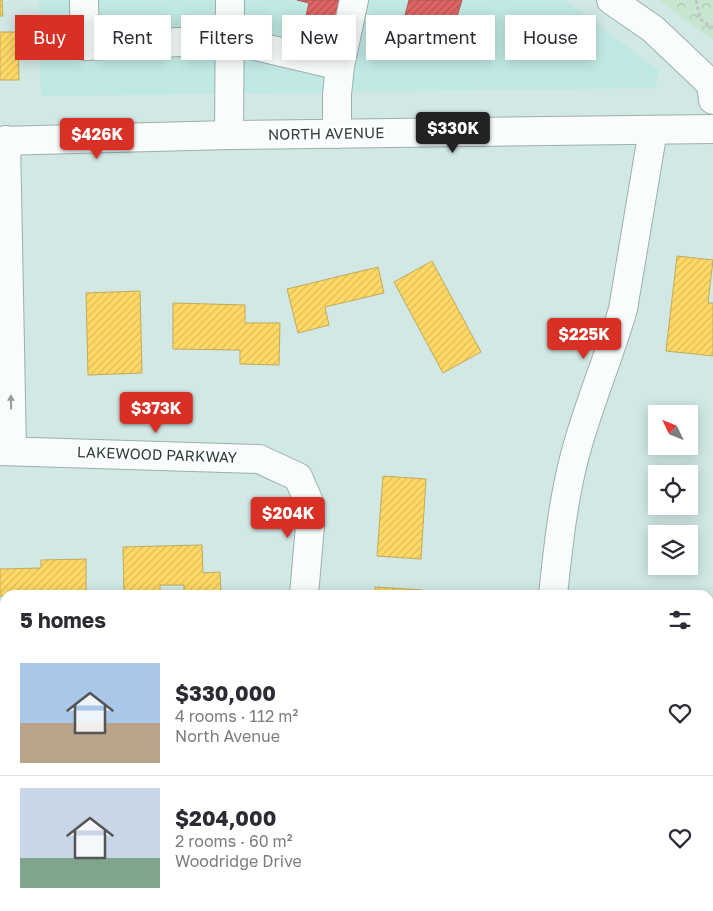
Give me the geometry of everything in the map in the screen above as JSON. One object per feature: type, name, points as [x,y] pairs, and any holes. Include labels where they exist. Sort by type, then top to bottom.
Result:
[{"type":"street","points":[[84,0],[86,46],[181,42]]},
{"type":"street","points":[[230,0],[230,15]]},
{"type":"street","points":[[337,134],[337,94],[340,66],[354,0]]},
{"type":"street","points":[[612,0],[653,30],[711,84],[713,100]]},
{"type":"street","points":[[272,50],[340,66]]},
{"type":"street","points":[[229,135],[230,60]]},
{"type":"street","name":"NORTH AVENUE","points":[[3,141],[229,135],[713,129]]},
{"type":"street","points":[[554,590],[569,480],[582,431],[623,308],[653,130]]},
{"type":"street","name":"LAKEWOOD PARKWAY","points":[[3,141],[6,450],[259,459],[298,478],[309,502],[310,526],[304,590]]},
{"type":"path","points":[[696,0],[700,19],[713,28]]},
{"type":"shaded area","points":[[39,0],[564,0],[584,15],[505,15],[505,60],[596,60],[596,24],[659,70],[656,88],[41,96],[40,60],[84,60],[84,15],[39,15]]},
{"type":"green space","points":[[658,0],[713,0],[713,40]]},
{"type":"building: Homes","points":[[0,0],[2,0],[3,16],[0,16]]},
{"type":"building: Homes","points":[[0,32],[15,32],[15,60],[19,60],[19,80],[0,80]]},
{"type":"building: Homes","points":[[677,256],[713,260],[708,303],[713,303],[713,356],[666,351]]},
{"type":"building: Homes","points":[[432,261],[481,352],[443,373],[394,282]]},
{"type":"building: Homes","points":[[378,267],[384,293],[325,307],[329,325],[298,333],[287,289]]},
{"type":"building: Homes","points":[[140,291],[142,373],[88,375],[86,293]]},
{"type":"building: Homes","points":[[173,303],[245,305],[245,323],[280,323],[279,365],[240,364],[240,350],[173,349]]},
{"type":"building: Homes","points":[[383,476],[426,479],[421,559],[377,556]]},
{"type":"building: Homes","points":[[202,545],[203,573],[220,572],[221,590],[184,590],[184,585],[160,585],[160,590],[124,590],[123,547]]},
{"type":"building: Homes","points":[[86,559],[86,590],[0,590],[0,569],[41,568],[41,560]]},
{"type":"building: Homes","points":[[375,587],[422,590],[375,590]]},
{"type":"building: Shops","points":[[297,0],[350,0],[346,15],[306,15],[309,3]]},
{"type":"building: Shops","points":[[409,0],[462,0],[457,15],[405,15]]}]
